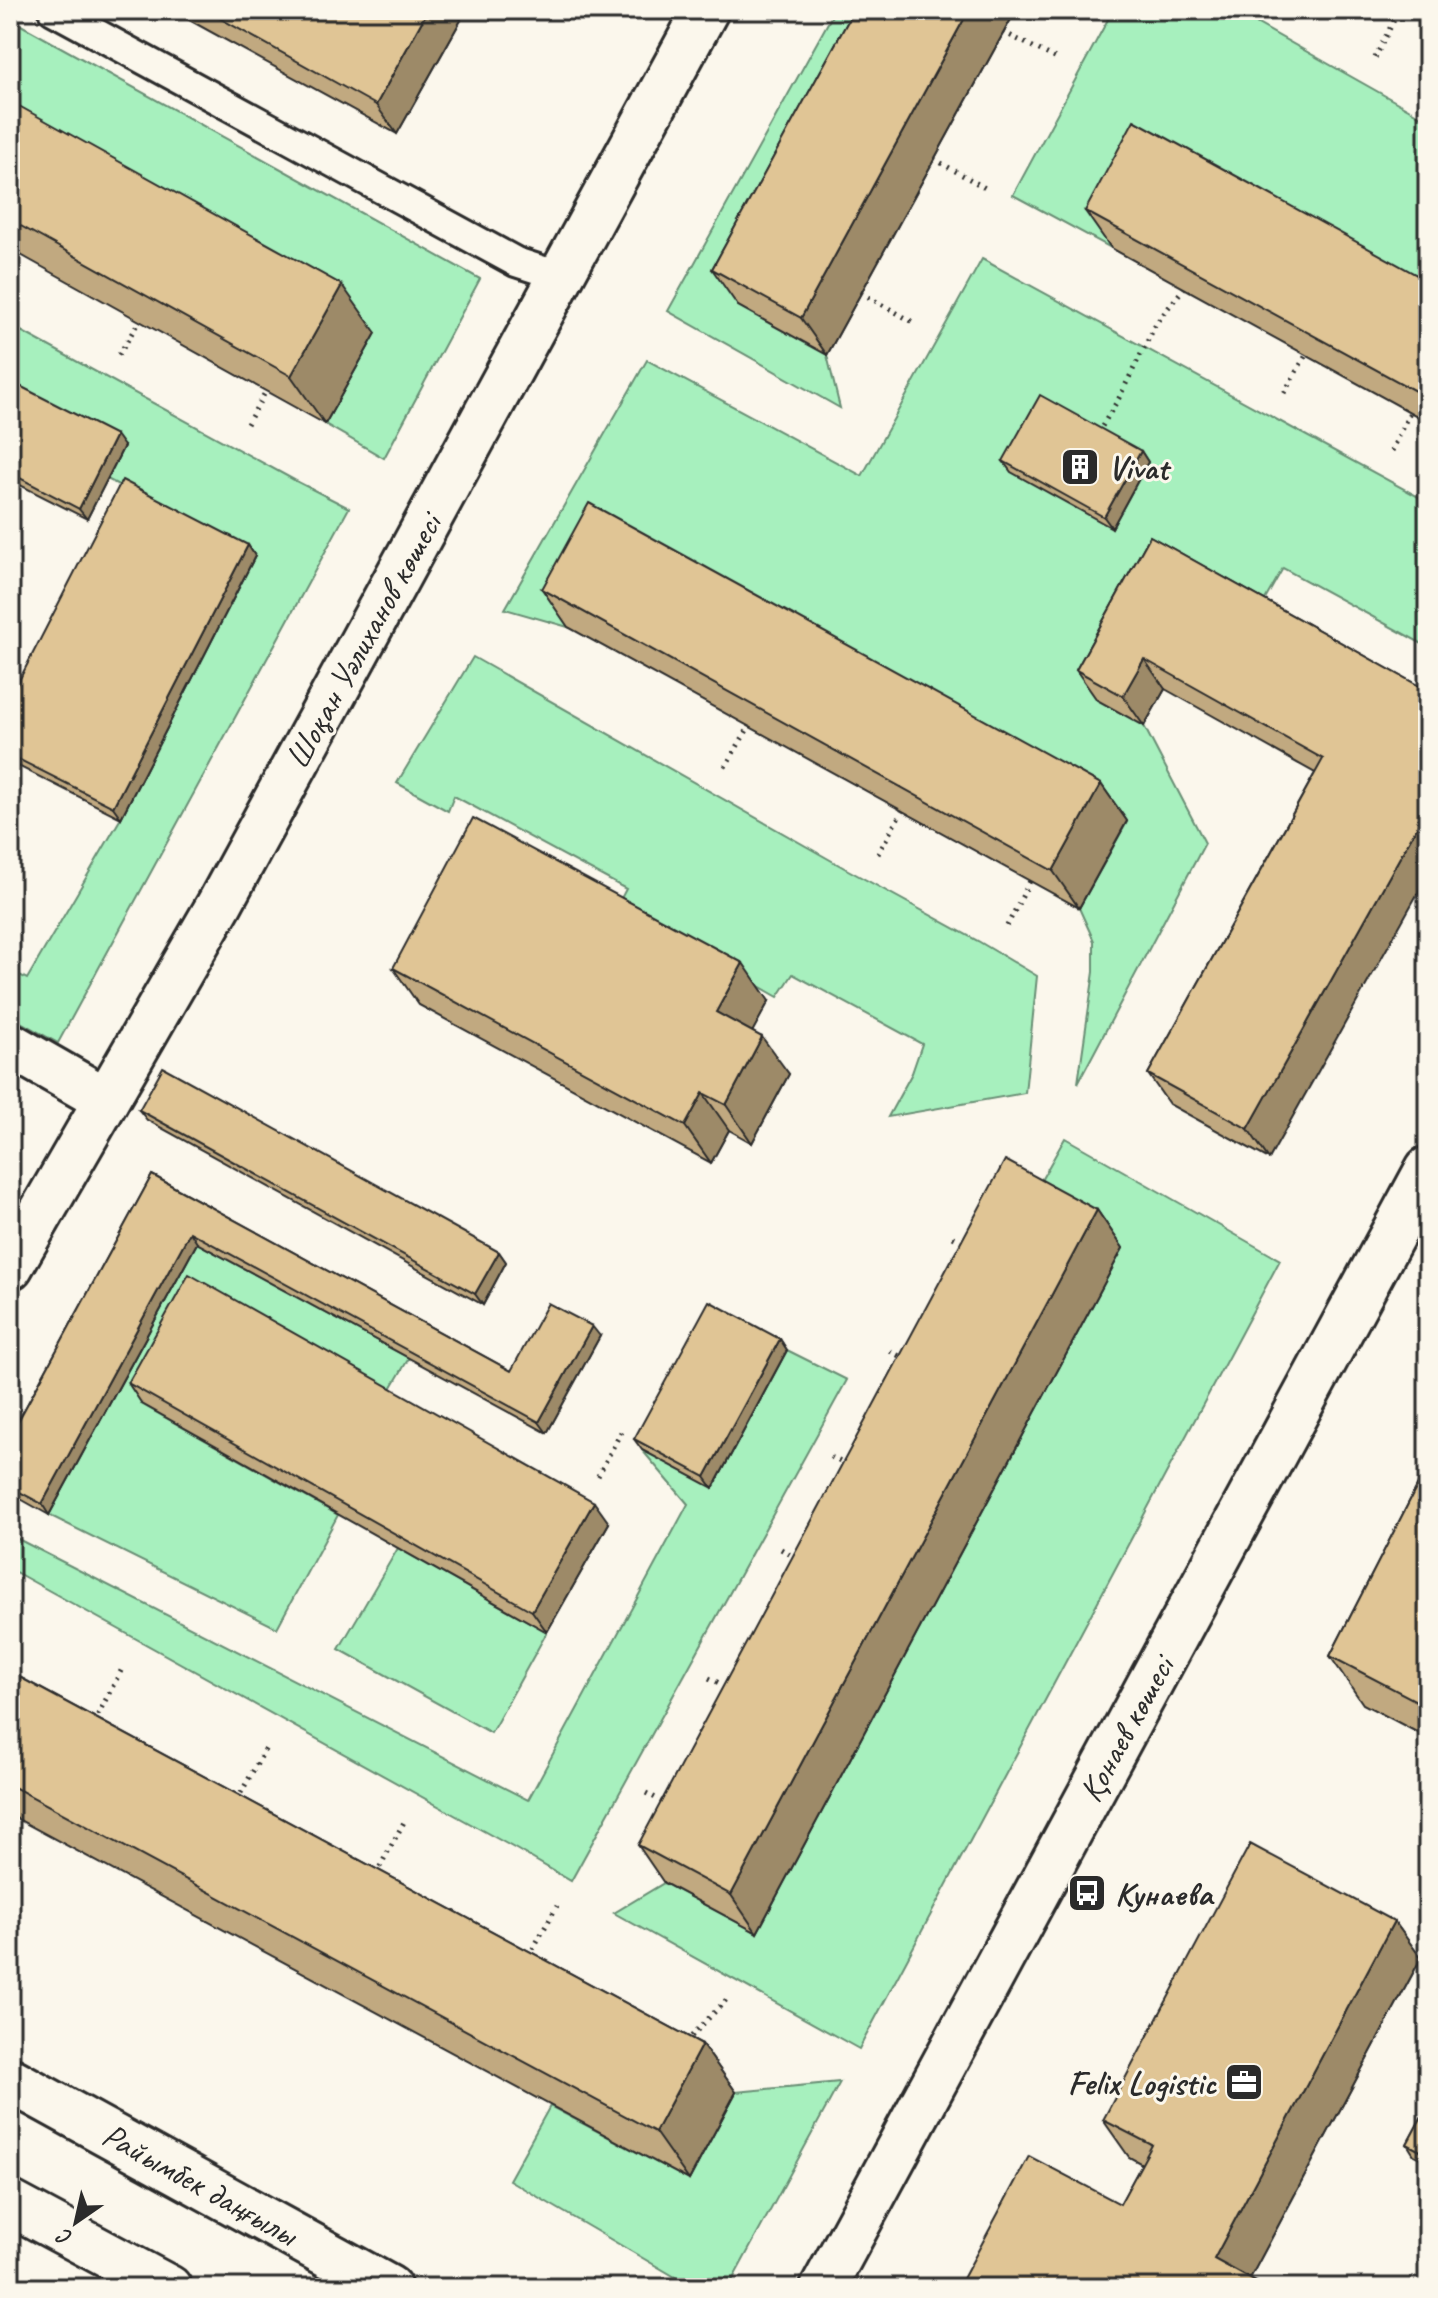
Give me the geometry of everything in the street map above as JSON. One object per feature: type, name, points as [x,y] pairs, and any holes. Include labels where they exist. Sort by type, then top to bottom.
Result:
[{"type":"street","name":"Шоқан Уәлиханов көшесі","points":[[10,1267],[220,903],[706,10]]},
{"type":"street","points":[[10,1045],[106,1100]]},
{"type":"street","name":"Қонаев көшесі","points":[[823,2288],[1428,1169]]},
{"type":"street","name":"Райымбек даңғылы","points":[[10,2080],[389,2288]]},
{"type":"street","points":[[10,2203],[169,2288]]},
{"type":"lane","points":[[53,10],[516,262],[562,277]]},
{"type":"path","points":[[1375,58],[1399,10]]},
{"type":"path","points":[[1003,32],[1057,59]]},
{"type":"path","points":[[934,159],[987,189]]},
{"type":"path","points":[[10,261],[15,252]]},
{"type":"path","points":[[1098,434],[1157,322],[1184,288]]},
{"type":"path","points":[[861,293],[915,323]]},
{"type":"path","points":[[119,355],[139,321]]},
{"type":"path","points":[[1284,393],[1306,355]]},
{"type":"path","points":[[247,424],[266,391]]},
{"type":"path","points":[[1391,451],[1410,412]]},
{"type":"path","points":[[725,767],[749,727]]},
{"type":"path","points":[[878,854],[902,811]]},
{"type":"path","points":[[1007,926],[1030,881]]},
{"type":"path","points":[[953,1237],[975,1249]]},
{"type":"path","points":[[890,1351],[913,1363]]},
{"type":"path","points":[[598,1476],[621,1432]]},
{"type":"path","points":[[831,1457],[855,1470]]},
{"type":"path","points":[[781,1549],[804,1563]]},
{"type":"path","points":[[90,1729],[123,1667]]},
{"type":"path","points":[[709,1678],[735,1691]]},
{"type":"path","points":[[234,1806],[267,1746]]},
{"type":"path","points":[[646,1793],[672,1806]]},
{"type":"path","points":[[372,1881],[404,1822]]},
{"type":"path","points":[[527,1961],[557,1906]]},
{"type":"path","points":[[681,2048],[727,1999]]},
{"type":"path","points":[[585,2280],[585,2288]]},
{"type":"green space","points":[[835,10],[901,10],[827,355],[840,408],[668,311]]},
{"type":"green space","points":[[1113,10],[1233,10],[1428,120],[1428,304],[1160,158],[1111,248],[1013,195]]},
{"type":"green space","points":[[10,19],[480,279],[384,458],[325,424],[375,332],[10,130]]},
{"type":"green space","points":[[982,259],[1428,502],[1428,647],[1283,568],[1257,614],[1171,566],[1144,726],[1205,843],[1078,1083],[1094,972],[1094,941],[1079,908],[1127,822],[568,627],[505,609],[647,360],[862,476]]},
{"type":"green space","points":[[10,325],[349,508],[58,1043],[10,1016],[10,970],[27,979],[121,818],[255,556],[107,479],[124,446],[10,388]]},
{"type":"green space","points":[[473,657],[1037,976],[1025,1093],[888,1117],[912,1073],[922,1044],[793,974],[778,997],[617,906],[626,889],[454,796],[448,811],[397,783]]},
{"type":"green space","points":[[1065,1138],[1280,1260],[859,2049],[614,1913],[664,1883],[756,1932],[1031,1198]]},
{"type":"green space","points":[[197,1243],[409,1358],[386,1397],[143,1405],[338,1515],[277,1628],[49,1515]]},
{"type":"green space","points":[[787,1350],[847,1380],[571,1881],[10,1569],[10,1535],[528,1800],[688,1504],[642,1450],[713,1487]]},
{"type":"green space","points":[[398,1548],[547,1632],[491,1733],[339,1649]]},
{"type":"green space","points":[[840,2082],[728,2288],[694,2288],[509,2180],[550,2106],[689,2180],[736,2092]]},
{"type":"building","points":[[205,10],[428,10],[376,105]]},
{"type":"building","points":[[854,10],[969,10],[801,318],[712,269]]},
{"type":"building","points":[[10,101],[342,285],[291,376],[10,220]]},
{"type":"building","points":[[1134,120],[1428,281],[1428,398],[1085,211]]},
{"type":"building","points":[[10,381],[116,435],[79,509],[10,473]]},
{"type":"building","name":"Vivat","points":[[1040,395],[1141,451],[1104,517],[1003,461]]},
{"type":"building","points":[[122,480],[248,545],[113,807],[10,755],[10,698]]},
{"type":"building","points":[[589,503],[1101,784],[1053,871],[542,589]]},
{"type":"building","points":[[1150,536],[1428,691],[1428,807],[1248,1129],[1148,1074],[1323,759],[1144,659],[1123,696],[1076,670]]},
{"type":"building","points":[[473,818],[743,963],[716,1012],[762,1037],[726,1105],[703,1093],[685,1126],[393,968]]},
{"type":"building","points":[[163,1067],[499,1252],[475,1294],[139,1110]]},
{"type":"building","points":[[1005,1160],[1097,1210],[731,1895],[638,1845]]},
{"type":"building","points":[[152,1175],[511,1371],[548,1303],[592,1326],[539,1422],[190,1232],[42,1504],[10,1487],[10,1436]]},
{"type":"building","points":[[189,1274],[594,1502],[532,1611],[128,1383]]},
{"type":"building","points":[[709,1301],[780,1339],[705,1477],[634,1439]]},
{"type":"building","points":[[1428,1465],[1428,1697],[1424,1705],[1330,1656]]},
{"type":"building","points":[[10,1672],[702,2044],[655,2132],[10,1785]]},
{"type":"building","points":[[1250,1844],[1394,1921],[1214,2259],[1267,2288],[958,2288],[1029,2156],[1120,2204],[1152,2145],[1103,2120]]},
{"type":"building","points":[[1428,2105],[1428,2155],[1407,2144]]},
{"type":"place","name":"Vivat","points":[[1080,467]]},
{"type":"place","name":"Кунаева","points":[[1087,1893]]},
{"type":"place","name":"Felix Logistic","points":[[1244,2082]]}]
